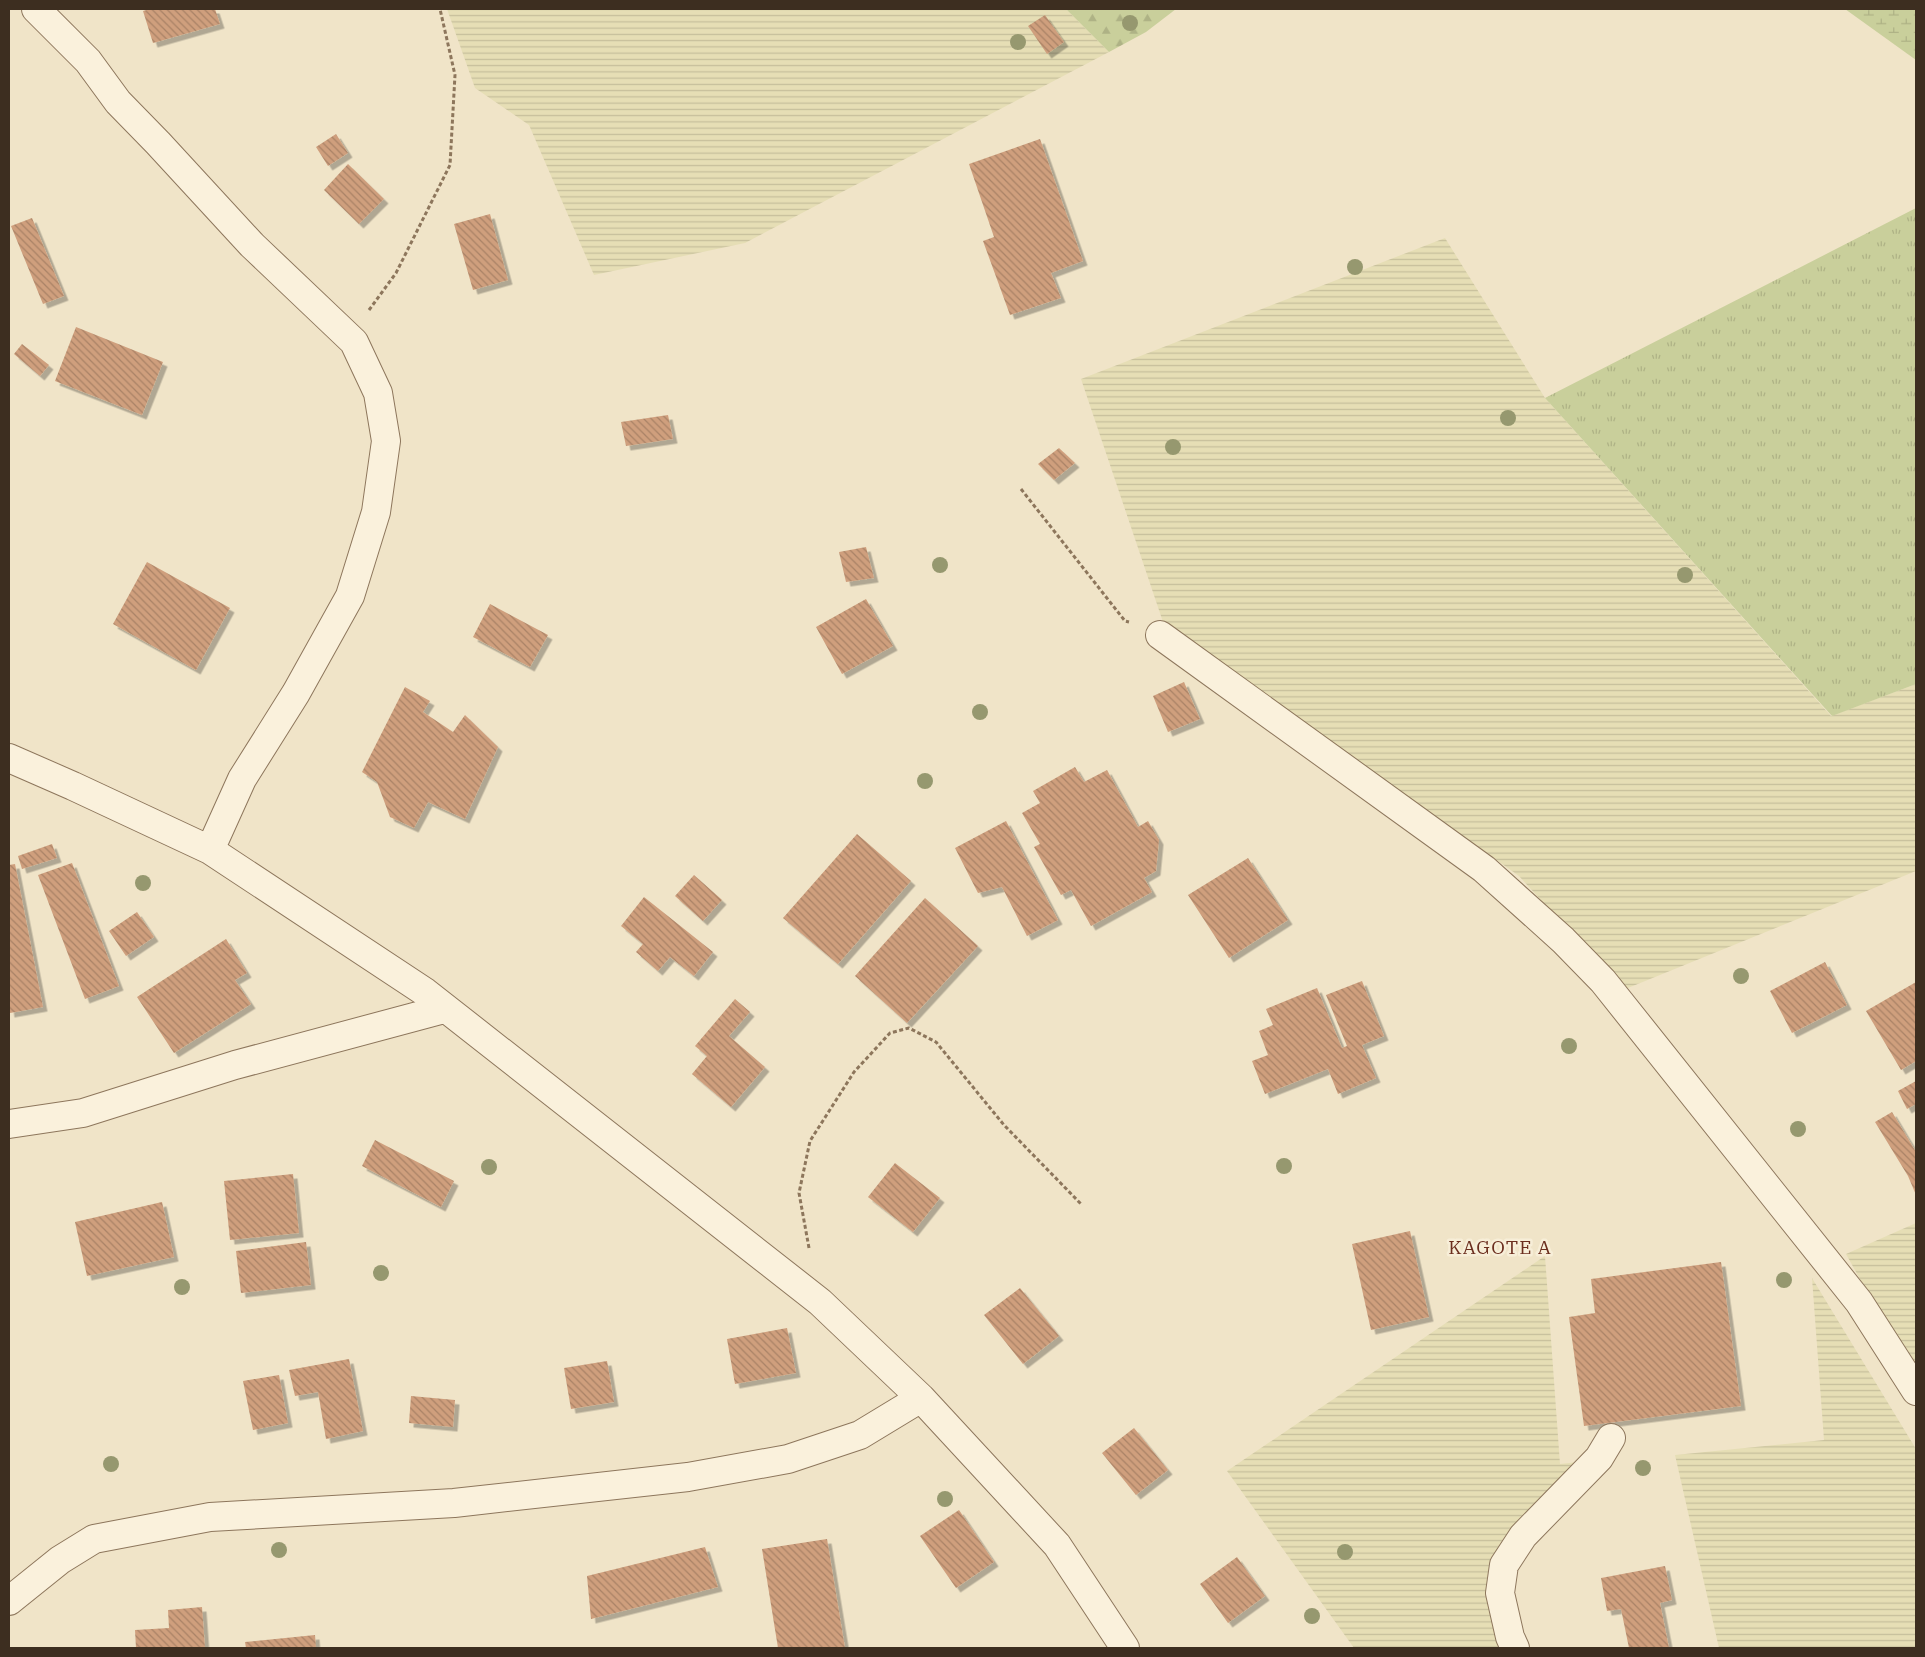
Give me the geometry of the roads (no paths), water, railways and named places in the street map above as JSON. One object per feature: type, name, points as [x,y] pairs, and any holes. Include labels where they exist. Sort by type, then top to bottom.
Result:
[{"type":"street","points":[[36,9],[88,62],[118,102],[252,246],[354,342],[378,393],[386,441],[376,512],[350,596],[296,693],[242,779],[210,850]]},
{"type":"street","points":[[1160,635],[1484,869],[1563,940],[1602,981],[1859,1302],[1916,1392]]},
{"type":"street","points":[[9,758],[74,786],[210,850],[425,992],[662,1176],[820,1302],[921,1398],[1057,1545],[1125,1648]]},
{"type":"street","points":[[9,1124],[83,1113],[235,1065],[444,1008]]},
{"type":"street","points":[[9,1601],[60,1560],[94,1540],[210,1517],[454,1502],[688,1477],[788,1459],[860,1435],[921,1398]]},
{"type":"street","points":[[1515,1648],[1510,1637],[1500,1593],[1504,1564],[1523,1536],[1599,1458],[1610,1438]]},
{"type":"district","name":"KAGOTE A","points":[[1500,1247]]}]
